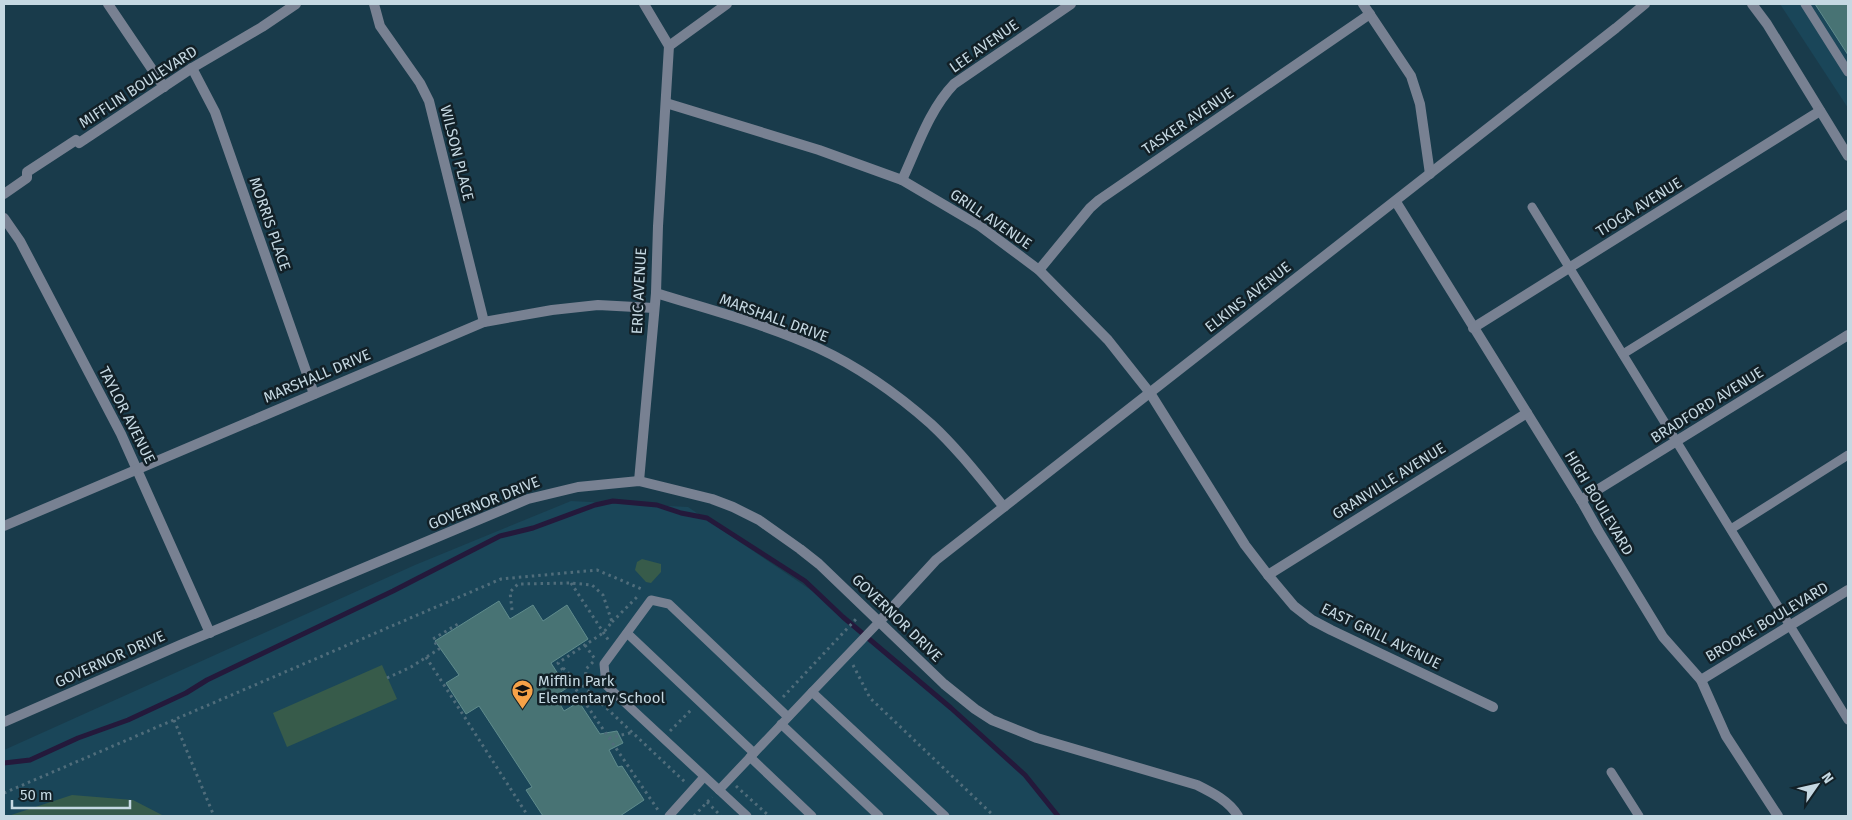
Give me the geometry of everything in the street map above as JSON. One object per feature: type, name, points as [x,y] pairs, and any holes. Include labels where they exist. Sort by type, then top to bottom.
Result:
[{"type":"street","points":[[108,4],[164,87]]},
{"type":"street","name":"MIFFLIN BOULEVARD","points":[[4,194],[28,178],[27,172],[76,140],[79,143],[192,68],[262,27],[296,4]]},
{"type":"street","name":"WILSON PLACE","points":[[374,4],[380,26],[420,83],[429,101],[484,322]]},
{"type":"street","points":[[644,4],[669,46],[666,103]]},
{"type":"street","points":[[669,46],[727,4]]},
{"type":"street","name":"LEE AVENUE","points":[[902,180],[932,116],[947,91],[954,84],[1071,4]]},
{"type":"street","points":[[1363,4],[1412,76],[1420,104],[1430,174]]},
{"type":"street","name":"ELKINS AVENUE","points":[[879,622],[936,560],[1396,202],[1645,4]]},
{"type":"street","points":[[1752,4],[1767,24],[1848,156]]},
{"type":"street","name":"TASKER AVENUE","points":[[1039,270],[1090,208],[1099,200],[1370,14]]},
{"type":"street","name":"MORRIS PLACE","points":[[192,68],[215,112],[314,394]]},
{"type":"street","name":"GRILL AVENUE","points":[[666,103],[819,150],[902,180],[980,226],[1039,270],[1108,340],[1150,393],[1245,545],[1268,575]]},
{"type":"street","name":"ERIC AVENUE","points":[[639,481],[656,293],[658,226],[666,103]]},
{"type":"street","name":"TIOGA AVENUE","points":[[1473,328],[1820,111]]},
{"type":"street","name":"HIGH BOULEVARD","points":[[1396,202],[1581,500],[1598,532],[1663,637],[1701,680],[1726,736],[1778,816]]},
{"type":"street","name":"TAYLOR AVENUE","points":[[4,218],[20,241],[121,434],[210,633]]},
{"type":"street","name":"MARSHALL DRIVE","points":[[656,293],[768,328],[818,348],[852,366],[906,402],[932,425],[958,452],[1004,507]]},
{"type":"street","name":"MARSHALL DRIVE","points":[[4,526],[484,322],[552,310],[598,305],[654,308]]},
{"type":"street","name":"BRADFORD AVENUE","points":[[1581,500],[1848,335]]},
{"type":"street","name":"GRANVILLE AVENUE","points":[[1268,575],[1527,413]]},
{"type":"street","name":"GOVERNOR DRIVE","points":[[4,722],[528,499],[578,487],[639,481],[712,499],[734,507],[759,520],[813,559],[944,684],[992,720],[1037,738],[1197,785],[1220,798],[1238,816]]},
{"type":"street","name":"EAST GRILL AVENUE","points":[[1268,575],[1294,606],[1312,620],[1493,708]]},
{"type":"street","name":"BROOKE BOULEVARD","points":[[1701,680],[1848,590]]},
{"type":"lane","points":[[1805,4],[1848,72]]},
{"type":"lane","points":[[1532,207],[1848,720]]},
{"type":"lane","points":[[1623,354],[1848,214]]},
{"type":"lane","points":[[1730,529],[1848,455]]},
{"type":"lane","points":[[747,816],[606,685],[604,664],[651,600],[669,604],[788,717]]},
{"type":"lane","points":[[719,790],[879,622]]},
{"type":"lane","points":[[627,632],[812,816]]},
{"type":"lane","points":[[812,692],[946,816]]},
{"type":"lane","points":[[781,724],[879,816]]},
{"type":"lane","points":[[1611,772],[1639,816]]},
{"type":"lane","points":[[669,816],[704,777]]},
{"type":"path","points":[[4,793],[500,578],[597,570],[644,590],[654,592]]},
{"type":"path","points":[[571,583],[604,633]]},
{"type":"path","points":[[612,622],[644,590]]},
{"type":"path","points":[[782,698],[865,609]]},
{"type":"path","points":[[386,678],[411,667],[439,649],[433,639],[458,624]]},
{"type":"path","points":[[426,657],[528,816]]},
{"type":"path","points":[[558,663],[585,688]]},
{"type":"path","points":[[853,665],[870,698],[994,816]]},
{"type":"path","points":[[174,720],[214,816]]},
{"type":"path","points":[[729,779],[768,816]]},
{"type":"path","points":[[694,816],[707,802],[721,816]]},
{"type":"shaded area","points":[[1780,4],[1848,4],[1848,108]]},
{"type":"shaded area","points":[[571,501],[688,507],[833,605],[1012,762],[1059,816],[4,816],[4,750],[415,565]]},
{"type":"green space","points":[[642,559],[661,564],[661,572],[651,583],[646,582],[635,570],[637,562]]},
{"type":"green space","points":[[382,665],[397,699],[287,747],[273,713]]},
{"type":"green space","points":[[72,795],[133,800],[164,816],[8,816]]},
{"type":"building","points":[[1815,4],[1848,4],[1848,55]]},
{"type":"building","name":"Mifflin Park Elementary School","points":[[499,601],[510,619],[533,605],[543,621],[567,605],[588,639],[551,663],[567,688],[559,693],[561,706],[564,711],[579,702],[600,734],[617,731],[623,743],[609,750],[618,767],[622,766],[644,800],[620,816],[543,816],[526,790],[532,787],[479,706],[466,714],[446,683],[459,675],[435,641]]},
{"type":"waterway","points":[[4,763],[30,760],[78,738],[128,720],[393,591],[500,536],[533,528],[595,505],[613,501],[657,505],[681,513],[707,518],[805,581],[843,617],[951,708],[1025,775],[1058,816]]},
{"type":"place","name":"Mifflin Park Elementary School","points":[[522,709]]}]
